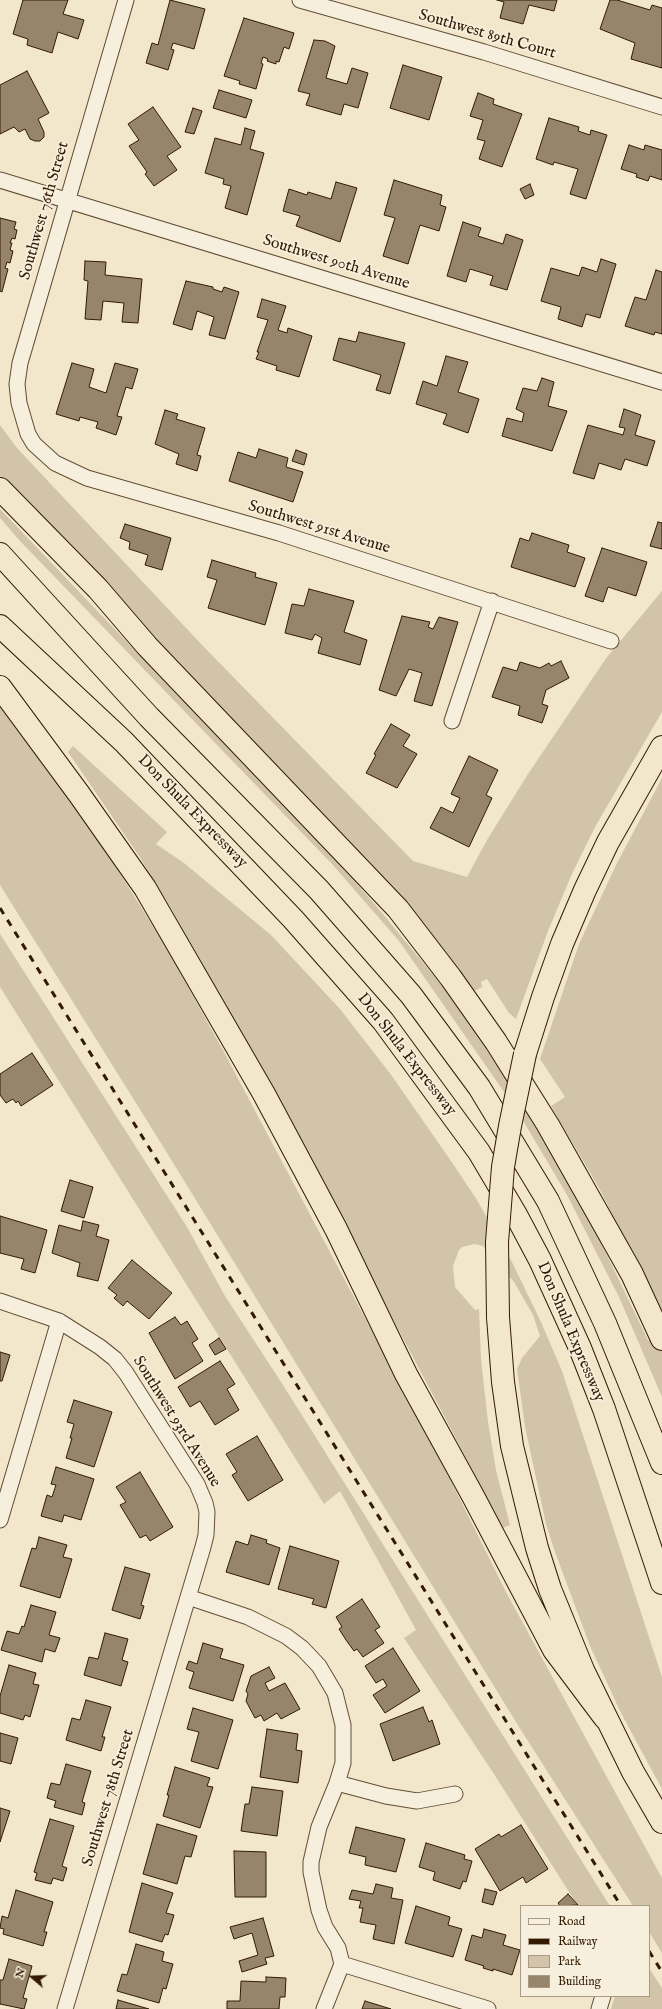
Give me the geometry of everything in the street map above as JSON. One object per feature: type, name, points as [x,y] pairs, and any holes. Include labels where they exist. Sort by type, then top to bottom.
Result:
[{"type":"highway","points":[[0,490],[98,590],[147,646],[398,909],[451,978],[496,1042],[535,1104],[632,1274],[662,1339]]},
{"type":"highway","name":"Don Shula Expressway","points":[[0,554],[149,717],[319,890],[411,995],[474,1081],[548,1202],[605,1324],[662,1463]]},
{"type":"highway","name":"Don Shula Expressway","points":[[0,626],[124,742],[293,919],[383,1021],[479,1152],[515,1213],[580,1348],[604,1409],[662,1583]]},
{"type":"highway","points":[[0,687],[79,794],[153,901],[264,1094],[336,1229],[406,1374],[473,1496],[554,1650],[605,1718]]},
{"type":"highway","points":[[662,747],[608,842],[585,890],[562,944],[543,997],[525,1054],[510,1126],[502,1175],[497,1242],[498,1317],[508,1422],[528,1519],[550,1589],[564,1626],[605,1718],[662,1822]]},
{"type":"street","name":"Southwest 76th Street","points":[[28,434],[22,416],[17,390],[20,363],[126,0]]},
{"type":"street","name":"Southwest 89th Court","points":[[300,0],[484,52],[662,107]]},
{"type":"street","name":"Southwest 90th Avenue","points":[[0,180],[662,382]]},
{"type":"street","name":"Southwest 91st Avenue","points":[[28,434],[34,444],[55,463],[87,478],[279,533],[492,601],[611,641]]},
{"type":"street","points":[[452,721],[492,601]]},
{"type":"street","name":"Southwest 93rd Avenue","points":[[0,1301],[59,1321],[100,1347],[118,1363],[202,1493],[207,1512],[206,1535],[188,1597]]},
{"type":"street","points":[[1,1513],[59,1321]]},
{"type":"street","points":[[188,1597],[272,1628],[302,1648],[319,1666],[335,1693],[342,1725],[344,1752],[337,1783],[315,1839],[311,1872],[321,1919],[338,1948],[342,1964],[324,2009]]},
{"type":"street","name":"Southwest 78th Street","points":[[64,2009],[188,1597]]},
{"type":"street","points":[[337,1783],[386,1796],[417,1801],[455,1794]]},
{"type":"street","points":[[342,1964],[488,2009]]},
{"type":"street","points":[[599,2009],[603,1997]]},
{"type":"green space","points":[[0,425],[17,448],[202,645],[413,861],[467,877],[487,840],[528,774],[607,657],[662,591],[662,712],[595,827],[571,876],[548,931],[516,1019],[509,1013],[487,979],[481,982],[482,987],[474,991],[469,987],[206,693],[0,476]]},
{"type":"green space","points":[[0,509],[339,864],[373,902],[439,982],[497,1065],[564,1172],[602,1245],[648,1340],[662,1334],[662,1397],[619,1297],[567,1195],[518,1112],[399,941],[332,864],[20,541],[0,518]]},
{"type":"green space","points":[[0,704],[33,745],[106,851],[169,952],[225,1054],[446,1471],[506,1592],[662,1878],[662,1953],[650,1934],[650,1905],[632,1905],[519,1727],[164,1148],[0,885]]},
{"type":"green space","points":[[73,746],[167,832],[156,844],[184,863],[271,935],[340,1009],[392,1076],[477,1200],[512,1262],[541,1322],[562,1371],[662,1677],[662,1789],[621,1713],[590,1646],[546,1524],[525,1427],[517,1369],[522,1358],[540,1336],[533,1315],[514,1282],[483,1246],[474,1244],[462,1247],[459,1250],[453,1266],[455,1287],[475,1310],[479,1309],[481,1359],[488,1422],[496,1470],[510,1525],[503,1528],[248,1044],[168,903],[139,856],[68,752]]},
{"type":"green space","points":[[662,778],[662,1313],[599,1188],[551,1106],[565,1097],[540,1059],[579,944],[616,865]]},
{"type":"green space","points":[[0,934],[187,1227],[225,1296],[283,1385],[609,1905],[577,1905],[492,1771],[404,1638],[416,1630],[340,1491],[324,1504],[0,987]]},
{"type":"green space","points":[[650,1970],[662,1988],[662,2009],[611,2009],[615,1997],[650,1997]]},
{"type":"building","points":[[23,0],[68,0],[63,14],[84,20],[78,39],[58,32],[52,53],[27,45],[28,39],[13,34]]},
{"type":"building","points":[[170,0],[205,9],[194,49],[173,43],[171,49],[174,50],[168,70],[146,63],[152,43],[158,45]]},
{"type":"building","points":[[497,0],[557,0],[554,11],[529,5],[523,24],[500,18],[504,2]]},
{"type":"building","points":[[610,0],[617,0],[650,10],[652,5],[662,8],[662,68],[631,59],[635,43],[600,29]]},
{"type":"building","points":[[244,18],[294,33],[289,49],[284,47],[279,62],[276,61],[276,64],[267,61],[268,59],[263,57],[261,63],[263,64],[256,89],[239,84],[240,81],[224,76]]},
{"type":"building","points":[[314,40],[325,41],[335,46],[326,78],[347,84],[352,68],[368,73],[358,108],[344,104],[341,115],[306,105],[310,94],[298,91]]},
{"type":"building","points":[[403,65],[442,77],[429,120],[390,108]]},
{"type":"building","points":[[27,71],[49,113],[38,119],[44,132],[44,137],[40,141],[30,139],[25,129],[19,132],[14,127],[0,134],[0,85]]},
{"type":"building","points":[[219,90],[252,100],[246,118],[213,108]]},
{"type":"building","points":[[478,93],[494,99],[493,104],[522,114],[502,167],[479,159],[485,141],[477,139],[483,120],[470,116]]},
{"type":"building","points":[[153,107],[181,147],[167,156],[177,170],[154,186],[145,174],[147,172],[129,146],[139,140],[128,124]]},
{"type":"building","points":[[193,108],[202,111],[194,134],[185,132]]},
{"type":"building","points":[[549,118],[579,127],[578,131],[590,135],[591,130],[607,135],[586,199],[570,194],[578,169],[554,162],[553,165],[536,159]]},
{"type":"building","points":[[245,128],[255,131],[250,149],[264,153],[247,215],[225,208],[231,186],[223,184],[224,179],[205,173],[215,138],[241,145]]},
{"type":"building","points":[[629,145],[644,150],[645,145],[662,150],[662,180],[650,176],[648,181],[636,177],[637,174],[621,169]]},
{"type":"building","points":[[394,180],[442,195],[440,205],[446,207],[439,231],[420,225],[408,264],[383,256],[395,218],[384,215]]},
{"type":"building","points":[[336,182],[357,188],[340,242],[296,226],[300,216],[283,211],[289,189],[307,195],[308,192],[331,199]]},
{"type":"building","points":[[530,184],[534,195],[525,199],[520,189]]},
{"type":"building","points":[[0,218],[16,222],[14,229],[17,230],[15,239],[12,238],[10,243],[12,243],[10,250],[13,251],[10,263],[7,262],[5,268],[8,269],[2,292],[0,291]]},
{"type":"building","points":[[463,222],[481,228],[478,236],[503,244],[506,234],[523,240],[507,290],[490,285],[493,276],[470,269],[466,282],[447,276]]},
{"type":"building","points":[[601,259],[616,264],[600,318],[586,314],[582,327],[558,319],[561,307],[541,301],[551,268],[579,276],[582,267],[597,272]]},
{"type":"building","points":[[85,261],[106,262],[105,275],[142,279],[138,323],[122,322],[124,303],[103,301],[101,320],[85,319],[88,281],[84,280]]},
{"type":"building","points":[[656,270],[662,272],[662,334],[655,332],[654,335],[625,326],[635,297],[646,300]]},
{"type":"building","points":[[186,281],[213,287],[213,289],[222,292],[224,287],[239,292],[225,339],[209,335],[214,317],[197,311],[192,330],[173,324]]},
{"type":"building","points":[[262,299],[286,306],[278,330],[287,333],[288,328],[312,336],[299,377],[276,370],[277,366],[256,359],[268,320],[257,317]]},
{"type":"building","points":[[359,332],[405,343],[390,394],[376,390],[381,375],[333,360],[339,338],[356,342]]},
{"type":"building","points":[[446,356],[468,362],[458,392],[479,399],[468,433],[443,424],[447,414],[416,404],[423,381],[437,386]]},
{"type":"building","points":[[72,363],[94,369],[89,387],[106,393],[115,363],[138,369],[132,389],[126,387],[117,416],[122,417],[116,435],[96,428],[98,422],[80,417],[79,421],[56,414]]},
{"type":"building","points":[[542,378],[554,382],[548,406],[567,411],[552,451],[502,436],[507,418],[522,422],[524,413],[516,409],[523,388],[537,391]]},
{"type":"building","points":[[624,409],[641,415],[635,435],[655,441],[647,466],[625,459],[621,470],[599,463],[594,479],[573,473],[588,425],[623,435],[625,428],[619,427]]},
{"type":"building","points":[[165,410],[178,414],[176,419],[205,428],[197,455],[201,456],[197,471],[176,464],[179,454],[155,444]]},
{"type":"building","points":[[259,449],[288,458],[286,467],[303,472],[293,502],[229,481],[238,452],[256,458]]},
{"type":"building","points":[[296,450],[307,454],[304,465],[292,461]]},
{"type":"building","points":[[658,522],[662,523],[662,549],[650,546]]},
{"type":"building","points":[[125,524],[171,538],[162,570],[145,565],[148,555],[129,549],[130,542],[120,538]]},
{"type":"building","points":[[532,533],[569,545],[567,552],[585,558],[575,587],[511,567],[520,538],[529,541]]},
{"type":"building","points":[[602,548],[647,562],[636,596],[608,587],[603,602],[585,596]]},
{"type":"building","points":[[212,560],[256,573],[255,577],[277,583],[265,625],[208,608],[217,580],[207,577]]},
{"type":"building","points":[[309,589],[354,601],[344,632],[367,640],[360,665],[318,653],[322,638],[315,634],[312,640],[285,633],[292,604],[304,606]]},
{"type":"building","points":[[402,616],[430,622],[428,627],[433,629],[439,617],[458,622],[432,706],[414,701],[422,673],[409,669],[396,696],[379,690]]},
{"type":"building","points":[[561,661],[569,678],[546,690],[542,704],[548,706],[542,723],[518,715],[520,706],[492,697],[503,667],[517,671],[520,662],[540,668],[549,663],[551,666]]},
{"type":"building","points":[[391,724],[410,735],[403,746],[417,754],[397,788],[366,773],[376,755],[374,754]]},
{"type":"building","points":[[469,756],[498,770],[486,795],[492,798],[469,847],[430,828],[441,807],[453,813],[460,798],[451,794]]},
{"type":"building","points":[[32,1053],[53,1085],[21,1106],[18,1101],[16,1103],[13,1099],[6,1103],[0,1095],[0,1074]]},
{"type":"building","points":[[70,1180],[93,1187],[84,1218],[61,1211]]},
{"type":"building","points":[[0,1216],[47,1230],[35,1273],[21,1269],[24,1259],[0,1253]]},
{"type":"building","points":[[83,1221],[99,1225],[96,1236],[109,1240],[98,1281],[77,1276],[80,1263],[52,1253],[59,1225],[81,1231]]},
{"type":"building","points":[[132,1260],[172,1293],[149,1319],[127,1301],[123,1306],[114,1298],[117,1295],[108,1288]]},
{"type":"building","points":[[175,1317],[181,1325],[187,1321],[198,1339],[192,1343],[203,1361],[175,1379],[149,1333]]},
{"type":"building","points":[[219,1338],[226,1349],[215,1355],[209,1345]]},
{"type":"building","points":[[0,1352],[10,1355],[2,1381],[0,1381]]},
{"type":"building","points":[[220,1361],[235,1384],[227,1389],[239,1410],[215,1425],[200,1401],[190,1407],[178,1387]]},
{"type":"building","points":[[74,1400],[112,1412],[94,1467],[66,1458],[72,1438],[70,1438],[74,1424],[67,1422]]},
{"type":"building","points":[[257,1436],[283,1480],[248,1501],[232,1475],[237,1472],[226,1454]]},
{"type":"building","points":[[56,1467],[94,1479],[81,1520],[64,1515],[62,1522],[41,1516],[47,1495],[52,1497],[56,1485],[51,1484]]},
{"type":"building","points":[[140,1472],[173,1527],[150,1541],[146,1535],[140,1538],[120,1505],[126,1502],[116,1487]]},
{"type":"building","points":[[251,1535],[267,1540],[266,1543],[280,1548],[269,1585],[226,1572],[236,1541],[248,1545]]},
{"type":"building","points":[[39,1537],[67,1545],[63,1557],[72,1559],[60,1598],[20,1586],[32,1548],[36,1549]]},
{"type":"building","points":[[290,1546],[339,1561],[326,1608],[312,1604],[314,1599],[278,1589]]},
{"type":"building","points":[[125,1567],[150,1574],[141,1605],[144,1606],[140,1619],[112,1610]]},
{"type":"building","points":[[362,1599],[380,1627],[375,1630],[384,1643],[363,1657],[357,1649],[354,1651],[346,1640],[339,1629],[342,1627],[336,1617]]},
{"type":"building","points":[[31,1605],[56,1612],[49,1635],[60,1638],[55,1652],[45,1649],[42,1662],[1,1650],[7,1631],[19,1634],[22,1626],[24,1627]]},
{"type":"building","points":[[105,1633],[128,1639],[122,1660],[128,1662],[121,1686],[84,1675],[89,1657],[98,1659]]},
{"type":"building","points":[[203,1643],[223,1649],[220,1658],[244,1665],[233,1701],[189,1688],[194,1672],[186,1669],[189,1661],[197,1664]]},
{"type":"building","points":[[393,1648],[420,1691],[385,1713],[373,1695],[387,1686],[383,1679],[376,1683],[365,1666]]},
{"type":"building","points":[[9,1665],[36,1673],[33,1684],[39,1685],[30,1717],[25,1715],[23,1720],[0,1713],[0,1696]]},
{"type":"building","points":[[269,1667],[275,1678],[265,1683],[269,1691],[285,1683],[300,1709],[281,1719],[277,1713],[264,1721],[261,1715],[255,1718],[246,1701],[248,1694],[246,1691],[251,1676]]},
{"type":"building","points":[[86,1700],[111,1707],[102,1737],[105,1737],[101,1751],[66,1740],[72,1718],[80,1720]]},
{"type":"building","points":[[423,1707],[429,1722],[432,1720],[440,1744],[393,1761],[380,1724]]},
{"type":"building","points":[[193,1708],[233,1720],[218,1769],[191,1761],[199,1732],[187,1729]]},
{"type":"building","points":[[267,1729],[298,1734],[296,1750],[302,1751],[298,1783],[260,1777]]},
{"type":"building","points":[[0,1733],[18,1738],[11,1764],[0,1761]]},
{"type":"building","points":[[66,1764],[91,1771],[82,1802],[85,1803],[82,1815],[54,1807],[56,1801],[47,1798],[51,1783],[60,1785]]},
{"type":"building","points":[[175,1767],[210,1778],[207,1786],[213,1787],[200,1828],[163,1816]]},
{"type":"building","points":[[252,1787],[283,1791],[277,1836],[241,1831],[245,1804],[249,1804]]},
{"type":"building","points":[[0,1808],[10,1811],[0,1842]]},
{"type":"building","points":[[50,1819],[74,1826],[62,1866],[67,1868],[63,1881],[53,1878],[51,1884],[35,1880],[37,1873],[34,1872]]},
{"type":"building","points":[[157,1824],[197,1836],[191,1857],[185,1856],[177,1884],[143,1874]]},
{"type":"building","points":[[521,1825],[548,1869],[526,1883],[523,1877],[500,1891],[475,1849],[499,1834],[501,1837]]},
{"type":"building","points":[[356,1827],[405,1839],[396,1872],[365,1865],[366,1857],[349,1853]]},
{"type":"building","points":[[426,1843],[465,1855],[464,1859],[472,1861],[466,1882],[463,1881],[460,1889],[433,1880],[435,1872],[419,1867]]},
{"type":"building","points":[[234,1851],[266,1852],[266,1897],[235,1897]]},
{"type":"building","points":[[142,1883],[173,1893],[166,1913],[174,1915],[168,1935],[165,1934],[162,1942],[129,1932]]},
{"type":"building","points":[[376,1884],[393,1888],[391,1898],[403,1900],[394,1944],[373,1939],[376,1925],[360,1922],[363,1908],[359,1908],[361,1901],[349,1899],[352,1890],[373,1894]]},
{"type":"building","points":[[485,1889],[497,1892],[493,1905],[482,1902]]},
{"type":"building","points":[[16,1890],[53,1902],[44,1932],[47,1932],[43,1946],[3,1934],[4,1929],[0,1928],[2,1916],[8,1918]]},
{"type":"building","points":[[568,1894],[578,1905],[559,1905],[558,1903]]},
{"type":"building","points":[[416,1906],[450,1917],[448,1925],[462,1929],[453,1957],[405,1943]]},
{"type":"building","points":[[263,1918],[274,1956],[265,1958],[267,1964],[242,1972],[239,1961],[258,1955],[252,1933],[234,1939],[230,1927]]},
{"type":"building","points":[[484,1929],[506,1935],[503,1945],[520,1950],[512,1975],[493,1969],[493,1971],[483,1968],[484,1966],[465,1960],[472,1935],[482,1938]]},
{"type":"building","points":[[136,1944],[164,1952],[162,1961],[173,1964],[166,1989],[163,1988],[159,2003],[117,1991],[122,1974],[127,1975]]},
{"type":"building","points":[[9,1959],[32,1966],[23,1998],[27,1999],[24,2009],[0,2004],[0,1980],[3,1980]]},
{"type":"building","points":[[266,1977],[286,1978],[285,1997],[280,1997],[279,2009],[227,2009],[227,2001],[240,2001],[241,1981],[266,1982]]},
{"type":"building","points":[[118,2000],[149,2009],[116,2009]]},
{"type":"building","points":[[365,2001],[391,2009],[362,2009]]},
{"type":"railway","points":[[0,908],[620,1905]]},
{"type":"railway","points":[[650,1953],[662,1972]]}]
